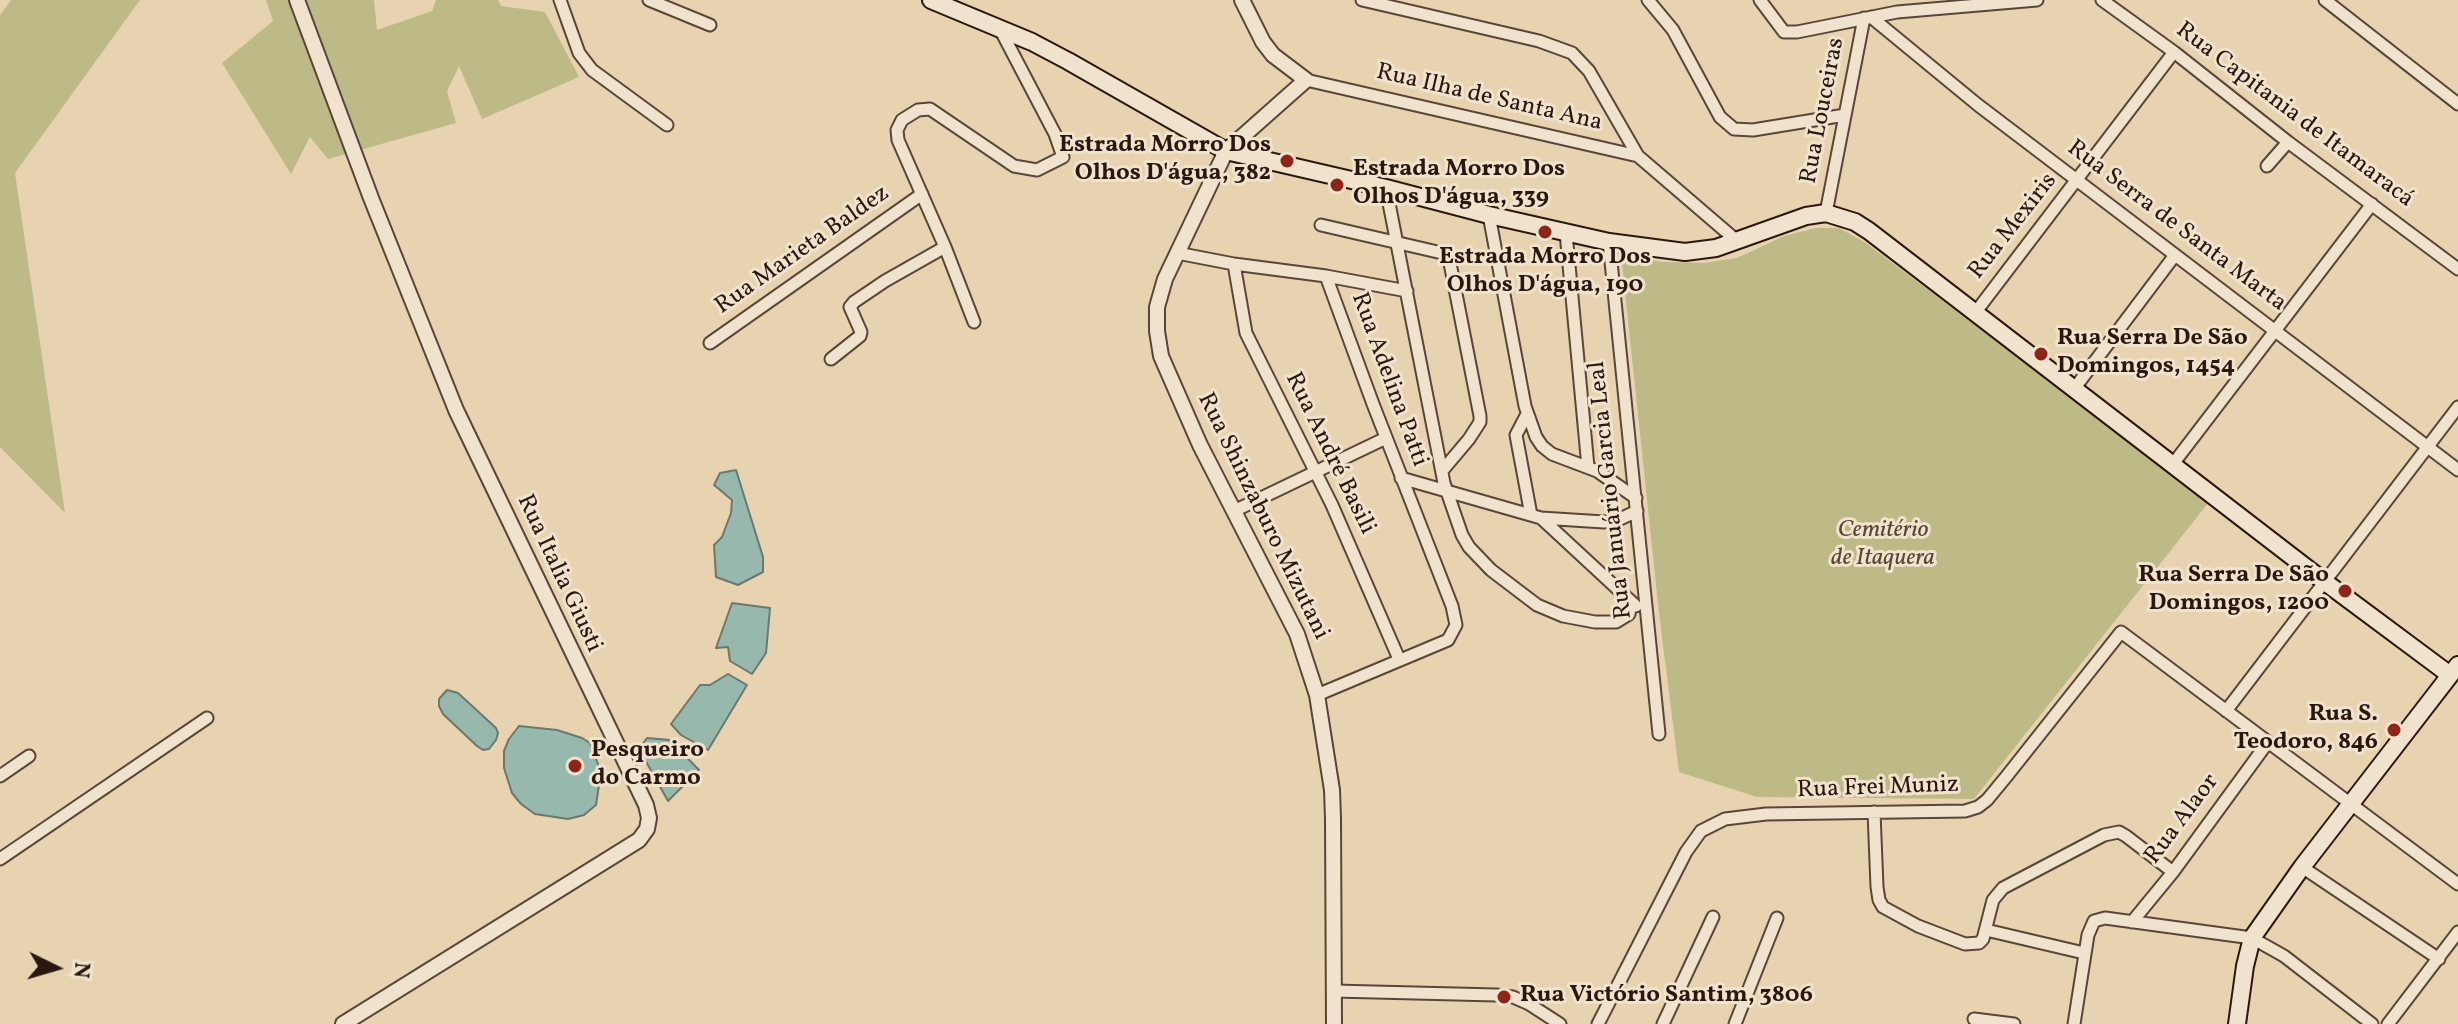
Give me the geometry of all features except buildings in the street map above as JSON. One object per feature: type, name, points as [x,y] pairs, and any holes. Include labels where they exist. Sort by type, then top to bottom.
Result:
[{"type":"main road","points":[[931,0],[1032,42],[1226,151],[1489,215],[1609,242],[1685,252],[1737,241],[1797,219],[1826,213],[1842,217],[1869,231],[2325,582],[2455,674],[2302,867],[2252,938],[2237,1024]]},
{"type":"street","name":"Rua Italia Giusti","points":[[297,0],[371,198],[456,410],[646,805],[649,818],[647,829],[639,840],[343,1024]]},
{"type":"street","points":[[560,0],[579,53],[592,70],[667,125]]},
{"type":"street","points":[[649,0],[710,25]]},
{"type":"street","name":"Rua Ilha de Santa Ana","points":[[1242,0],[1273,55],[1306,80],[1638,156],[1737,241]]},
{"type":"street","points":[[1362,0],[1539,41],[1572,53],[1595,81],[1638,156]]},
{"type":"street","points":[[1648,0],[1673,30],[1720,117],[1734,129],[1753,130],[1845,115]]},
{"type":"street","points":[[1760,0],[1784,32],[1821,29],[1868,17],[1910,11],[2037,0]]},
{"type":"street","name":"Rua Capitania de Itamaracá","points":[[2102,0],[2457,266]]},
{"type":"street","points":[[2325,0],[2458,104]]},
{"type":"street","name":"Rua Louceiras","points":[[1826,213],[1868,17]]},
{"type":"street","name":"Rua Serra de Santa Marta","points":[[1868,17],[1954,87],[2458,470]]},
{"type":"street","points":[[974,322],[898,140],[897,130],[902,120],[918,110],[930,109],[1014,166],[1044,168],[1063,157],[1055,134],[999,29]]},
{"type":"street","points":[[1019,66],[1023,52],[1032,42]]},
{"type":"street","name":"Rua Mexiris","points":[[1975,313],[2174,52]]},
{"type":"street","name":"Rua Shinzaburo Mizutani","points":[[1306,80],[1226,151],[1165,279],[1157,307],[1157,331],[1161,356],[1200,445],[1297,634],[1317,695],[1332,790],[1334,1024]]},
{"type":"street","points":[[2267,166],[2288,142]]},
{"type":"street","points":[[1386,188],[1442,471],[1462,535],[1491,570],[1537,605],[1563,616],[1595,622],[1616,622],[1630,609]]},
{"type":"street","name":"Rua Marieta Baldez","points":[[710,343],[922,194]]},
{"type":"street","points":[[2173,464],[2372,204]]},
{"type":"street","points":[[1489,215],[1531,427],[1542,446],[1552,454],[1608,477],[1636,498]]},
{"type":"street","points":[[1321,225],[1442,253],[1452,264],[1480,422],[1442,471]]},
{"type":"street","points":[[1566,233],[1588,467]]},
{"type":"street","name":"Rua Januário Garcia Leal","points":[[1609,242],[1659,734]]},
{"type":"street","points":[[831,359],[860,336],[850,307],[854,302],[945,247]]},
{"type":"street","name":"Rua Adelina Patti","points":[[1177,253],[1326,276],[1452,606],[1456,625],[1448,640],[1399,659]]},
{"type":"street","points":[[2074,389],[2175,255]]},
{"type":"street","name":"Rua André Basili","points":[[1234,264],[1246,333],[1317,471],[1399,659]]},
{"type":"street","points":[[1326,276],[1407,291]]},
{"type":"street","points":[[2458,407],[2226,711],[2458,884]]},
{"type":"street","points":[[1527,414],[1516,435],[1536,516],[1630,609],[1647,612]]},
{"type":"street","points":[[1234,511],[1386,438]]},
{"type":"street","points":[[1401,478],[1536,516],[1604,522],[1637,511]]},
{"type":"street","name":"Rua Frei Muniz","points":[[1598,1024],[1686,852],[1701,831],[1725,819],[1965,811],[1978,807],[2006,777],[2121,632],[2226,711]]},
{"type":"street","points":[[1317,695],[1399,659]]},
{"type":"street","points":[[0,859],[207,718]]},
{"type":"street","name":"Rua Alaor","points":[[2132,922],[2173,872],[2268,742]]},
{"type":"street","points":[[0,776],[29,756]]},
{"type":"street","points":[[1874,812],[1877,887],[1883,907],[1918,926],[1965,944],[1979,943],[1986,930],[1993,900],[2003,888],[2104,835],[2119,832],[2173,872]]},
{"type":"street","points":[[2302,867],[2439,959]]},
{"type":"street","points":[[1663,1024],[1713,917]]},
{"type":"street","points":[[1735,1024],[1777,918]]},
{"type":"street","points":[[2074,1024],[2091,926],[2094,921],[2105,918],[2252,938],[2284,956],[2372,1024]]},
{"type":"street","points":[[1986,930],[2084,953]]},
{"type":"street","points":[[2388,1024],[2458,932]]},
{"type":"street","points":[[1334,991],[1505,996],[1529,1004],[1560,1024]]},
{"type":"street","points":[[1974,1019],[2014,1024]]},
{"type":"green space","points":[[11,0],[140,0],[15,173],[65,513],[0,447],[0,15]]},
{"type":"green space","points":[[266,0],[374,0],[377,30],[432,11],[436,0],[498,0],[501,6],[545,12],[579,77],[482,119],[459,66],[447,91],[456,123],[328,159],[310,137],[291,174],[222,63],[273,21]]},
{"type":"green space","name":"Cemitério de Itaquera","points":[[1816,228],[1839,228],[1866,243],[2209,502],[1974,799],[1757,797],[1679,772],[1621,254],[1663,262],[1704,263],[1737,258],[1784,236]]},
{"type":"water","points":[[736,470],[763,557],[763,572],[738,585],[716,577],[714,545],[722,537],[731,513],[732,500],[714,485],[720,473]]},
{"type":"water","points":[[732,603],[770,608],[766,653],[752,674],[730,661],[728,647],[716,648]]},
{"type":"water","points":[[728,674],[747,685],[708,750],[681,735],[671,724],[700,685],[710,685]]},
{"type":"water","points":[[447,690],[458,693],[496,728],[496,740],[489,749],[483,750],[477,746],[443,714],[439,699]]},
{"type":"water","points":[[519,726],[557,730],[590,743],[598,764],[596,805],[584,815],[568,819],[535,814],[521,804],[512,793],[504,768],[504,751]]},
{"type":"water","points":[[647,738],[670,740],[699,770],[668,801],[639,749]]},
{"type":"place","name":"Estrada Morro Dos Olhos D'água, 382","points":[[1287,161]]},
{"type":"place","name":"Estrada Morro Dos Olhos D'água, 339","points":[[1337,185]]},
{"type":"place","name":"Estrada Morro Dos Olhos D'água, 190","points":[[1545,232]]},
{"type":"place","name":"Rua Serra De São Domingos, 1454","points":[[2041,354]]},
{"type":"place","name":"Rua Serra De São Domingos, 1200","points":[[2345,591]]},
{"type":"place","name":"Rua S. Teodoro, 846","points":[[2394,730]]},
{"type":"place","name":"Pesqueiro do Carmo","points":[[575,766]]},
{"type":"place","name":"Rua Victório Santim, 3806","points":[[1504,997]]}]
